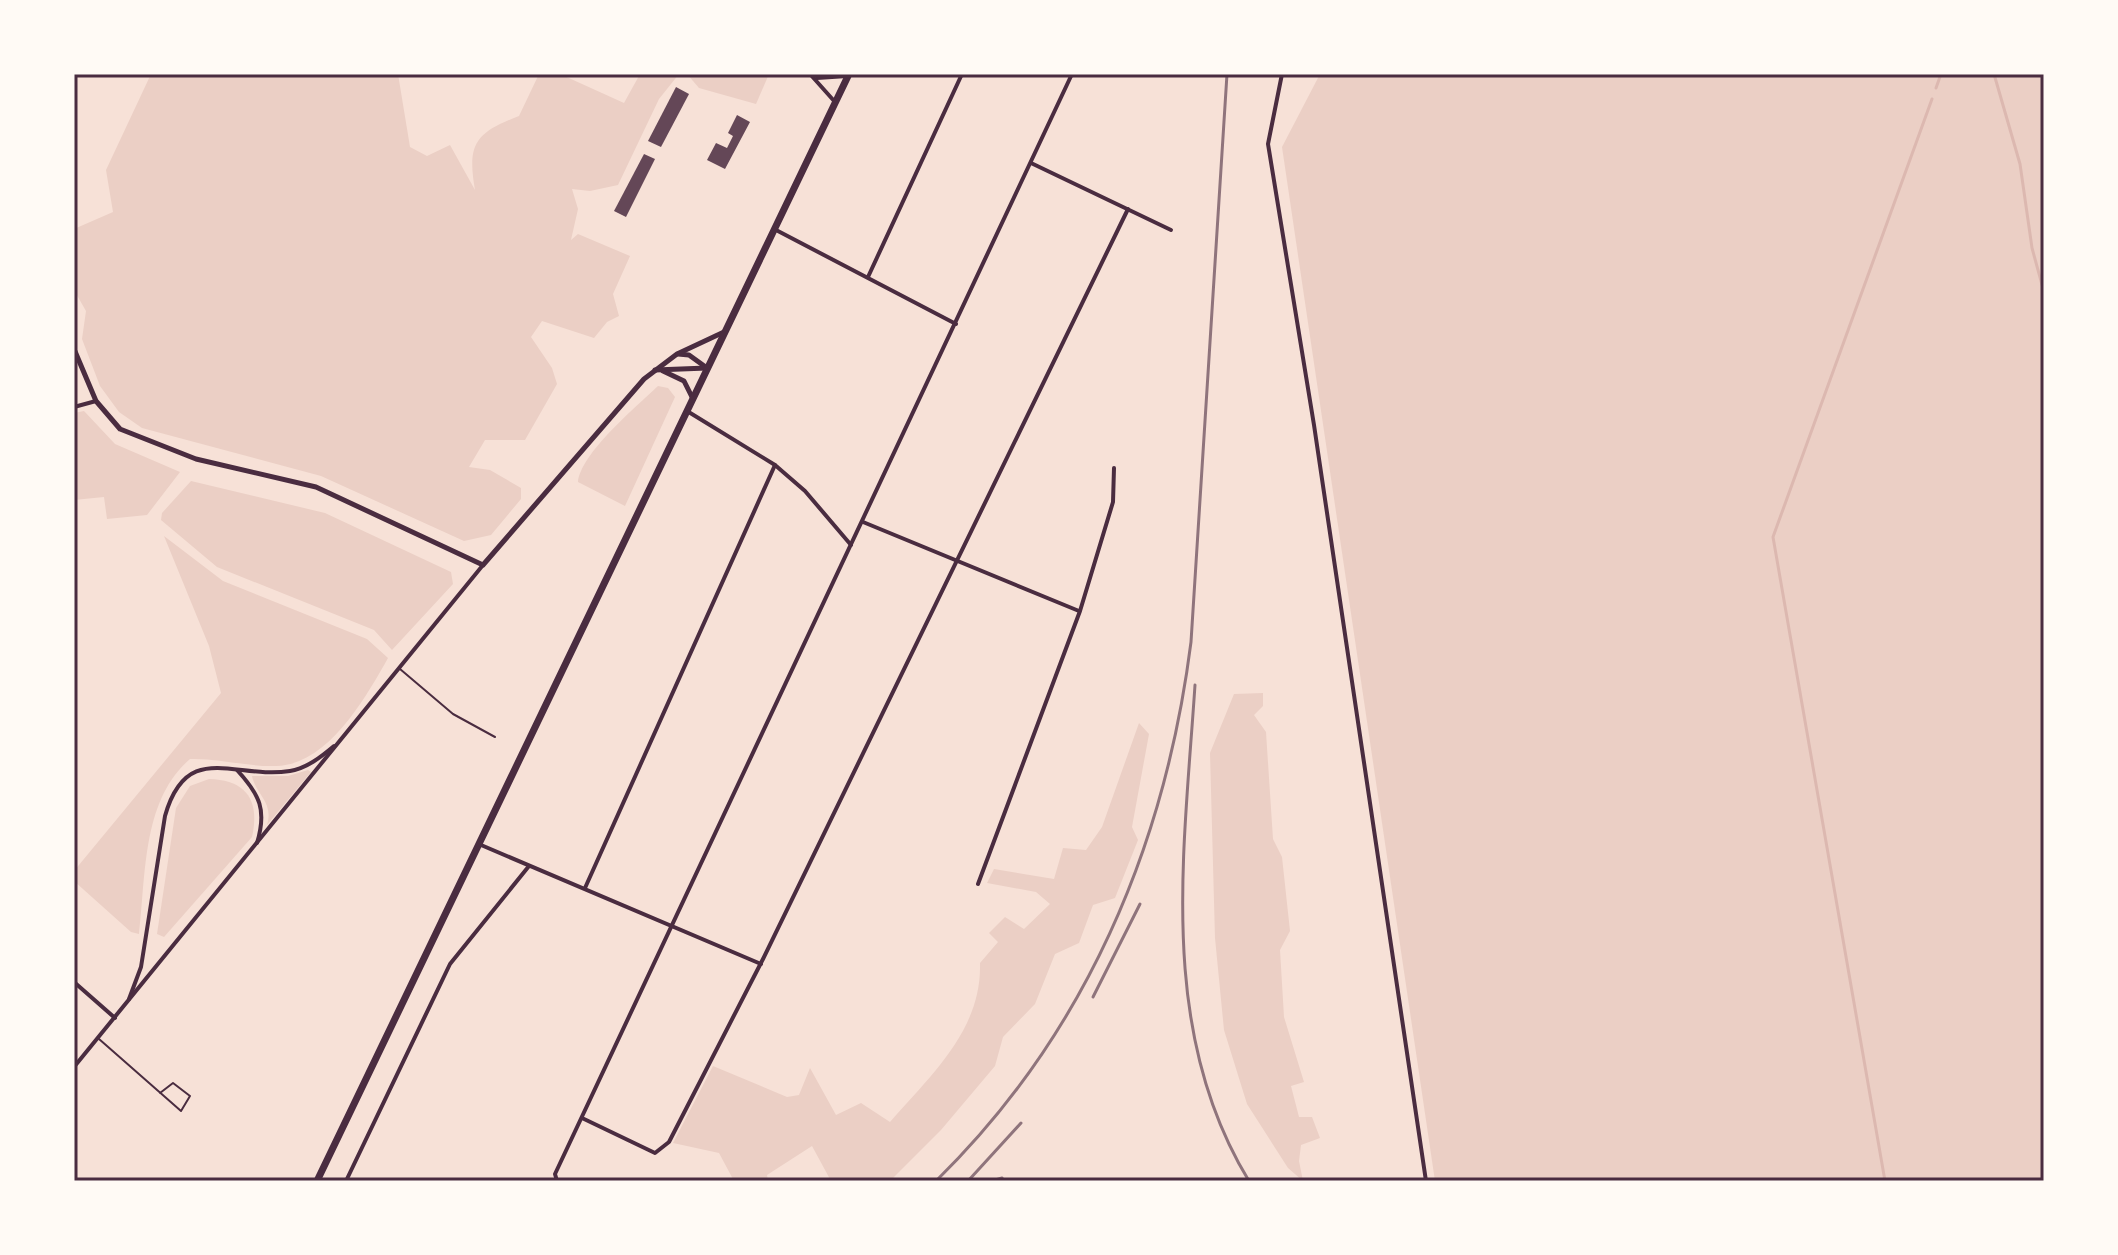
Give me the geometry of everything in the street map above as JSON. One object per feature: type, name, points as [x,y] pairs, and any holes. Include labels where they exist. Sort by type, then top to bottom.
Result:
[{"type":"main road","points":[[317,1181],[849,75]]},
{"type":"street","points":[[868,277],[962,74]]},
{"type":"street","points":[[557,1181],[555,1174],[581,1118],[1072,74]]},
{"type":"street","points":[[1282,74],[1268,144],[1314,425],[1426,1181]]},
{"type":"street","points":[[812,76],[849,75]]},
{"type":"street","points":[[812,76],[835,102]]},
{"type":"street","points":[[1031,163],[1171,230]]},
{"type":"street","points":[[581,1118],[655,1153],[669,1142],[761,964],[1128,209]]},
{"type":"street","points":[[774,228],[956,324]]},
{"type":"street","points":[[74,1067],[483,565],[620,403],[654,370],[677,354],[724,332]]},
{"type":"street","points":[[74,349],[96,401],[120,429],[146,442],[196,459],[316,487],[483,565]]},
{"type":"street","points":[[677,354],[689,355],[707,368]]},
{"type":"street","points":[[654,370],[707,368]]},
{"type":"street","points":[[654,370],[674,374],[684,381],[693,399]]},
{"type":"street","points":[[74,407],[96,401]]},
{"type":"street","points":[[687,411],[775,465],[805,491],[851,545]]},
{"type":"street","points":[[585,888],[775,465]]},
{"type":"street","points":[[978,884],[1080,611],[1113,502],[1114,468]]},
{"type":"street","points":[[863,522],[1080,611]]},
{"type":"street","points":[[127,1003],[141,967],[171,796],[181,780],[208,767],[294,770],[314,762],[342,740]]},
{"type":"street","points":[[237,770],[260,798],[262,826],[256,846]]},
{"type":"street","points":[[481,845],[761,964]]},
{"type":"street","points":[[346,1181],[450,964],[529,866]]},
{"type":"street","points":[[74,982],[115,1018]]},
{"type":"lane","points":[[400,669],[453,714],[495,737]]},
{"type":"lane","points":[[98,1038],[160,1093],[181,1111],[190,1096],[173,1083],[160,1093]]},
{"type":"shaded area","points":[[151,74],[398,74],[410,147],[427,156],[450,145],[475,190],[472,161],[478,142],[492,128],[519,116],[539,74],[560,74],[624,103],[640,74],[679,74],[659,99],[618,185],[590,191],[572,189],[578,209],[571,240],[578,234],[630,256],[613,294],[619,316],[607,322],[594,338],[542,321],[531,337],[552,368],[557,384],[525,440],[485,440],[469,467],[490,470],[521,488],[521,499],[491,535],[464,541],[321,476],[142,428],[119,412],[100,386],[82,339],[86,311],[74,290],[74,229],[113,212],[106,170]]},
{"type":"shaded area","points":[[687,74],[769,74],[756,104],[699,88]]},
{"type":"shaded area","points":[[1320,74],[2044,74],[2044,1181],[1435,1181],[1282,147]]},
{"type":"shaded area","points":[[658,386],[668,388],[675,397],[625,506],[578,482],[581,470],[599,444]]},
{"type":"shaded area","points":[[84,411],[115,444],[180,472],[147,515],[107,519],[104,497],[74,500],[74,413]]},
{"type":"shaded area","points":[[191,481],[325,513],[451,572],[453,584],[392,650],[374,630],[217,567],[161,520],[162,513]]},
{"type":"shaded area","points":[[164,536],[223,581],[367,639],[388,658],[357,709],[328,742],[312,754],[295,763],[276,766],[190,759],[174,776],[163,795],[149,840],[139,934],[131,932],[74,881],[74,871],[221,693],[209,646]]},
{"type":"shaded area","points":[[1263,693],[1263,706],[1254,715],[1266,732],[1273,839],[1282,857],[1290,931],[1280,950],[1284,1017],[1304,1082],[1291,1086],[1299,1117],[1312,1117],[1320,1138],[1301,1145],[1299,1161],[1303,1181],[1288,1168],[1247,1104],[1224,1030],[1215,938],[1210,753],[1234,694]]},
{"type":"shaded area","points":[[1139,723],[1149,734],[1132,827],[1138,840],[1115,898],[1093,905],[1079,943],[1055,954],[1035,1004],[1003,1037],[995,1066],[941,1130],[890,1181],[831,1181],[812,1146],[767,1175],[768,1181],[734,1181],[719,1153],[673,1143],[713,1066],[787,1097],[799,1095],[810,1068],[836,1115],[861,1103],[890,1122],[937,1069],[963,1030],[973,1010],[980,963],[998,942],[989,933],[1005,917],[1024,929],[1050,904],[1036,892],[987,883],[994,869],[1054,879],[1063,848],[1086,850],[1102,827]]},
{"type":"shaded area","points":[[308,770],[311,772],[267,825],[268,810],[252,776],[288,776]]},
{"type":"shaded area","points":[[209,779],[233,783],[248,795],[254,813],[252,837],[164,937],[157,934],[176,808],[190,786]]},
{"type":"building","points":[[676,87],[689,94],[661,147],[648,141]]},
{"type":"building","points":[[737,115],[750,122],[725,169],[707,160],[716,143],[727,148],[733,136],[728,133]]},
{"type":"building","points":[[644,154],[655,159],[626,217],[614,211]]},
{"type":"waterway","points":[[1936,88],[1941,74]]},
{"type":"waterway","points":[[1994,74],[2020,164],[2032,248],[2044,292]]},
{"type":"waterway","points":[[1885,1181],[1773,537],[1932,99]]},
{"type":"railway","points":[[936,1181],[989,1124],[1035,1064],[1075,1000],[1110,934],[1138,864],[1161,792],[1179,718],[1191,642],[1227,74]]},
{"type":"railway","points":[[1195,685],[1183,876],[1183,940],[1189,1002],[1200,1064],[1220,1124],[1249,1181]]},
{"type":"railway","points":[[1093,997],[1140,904]]},
{"type":"railway","points":[[968,1181],[1021,1123]]},
{"type":"railway","points":[[992,1181],[1002,1178]]}]
